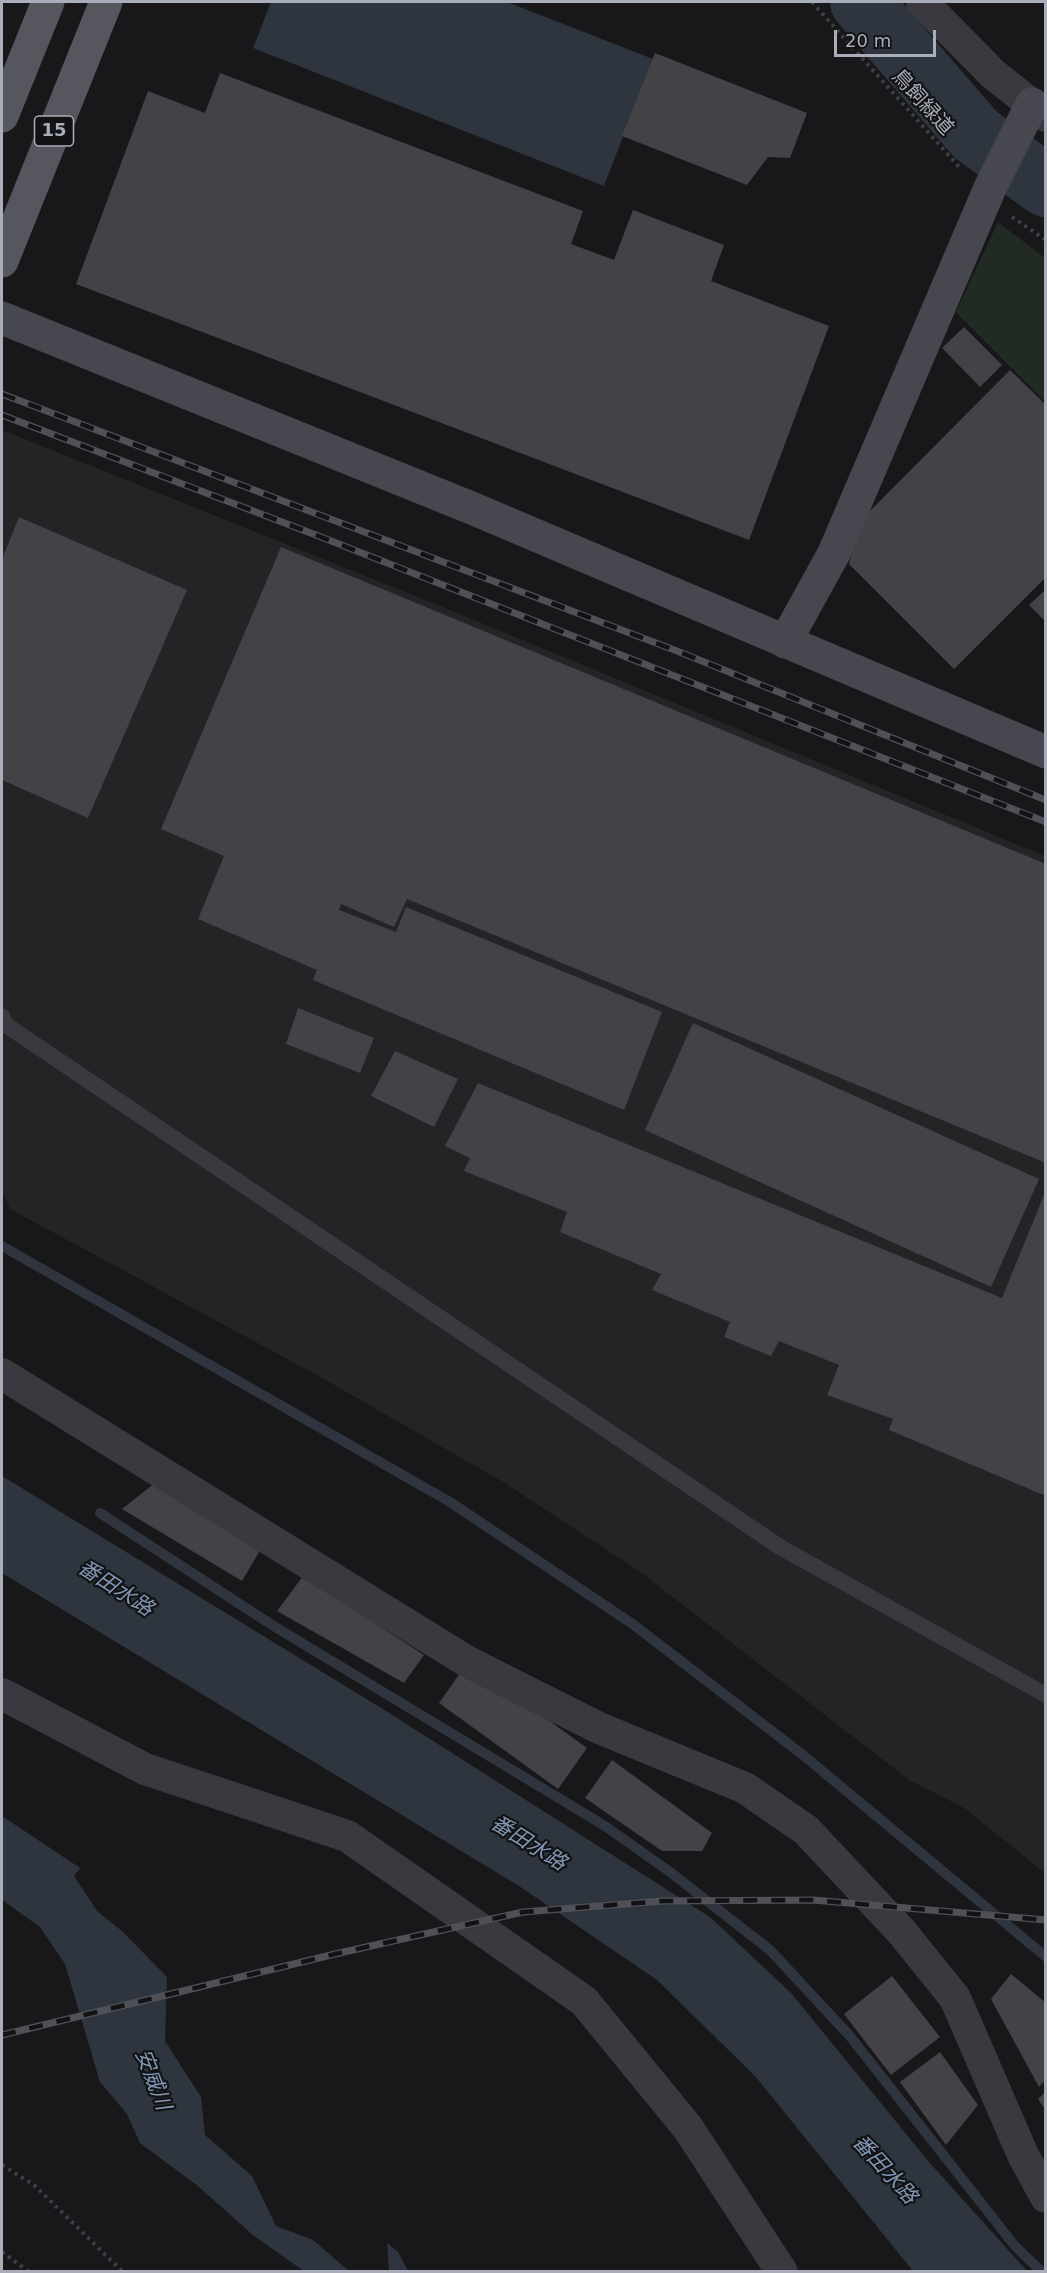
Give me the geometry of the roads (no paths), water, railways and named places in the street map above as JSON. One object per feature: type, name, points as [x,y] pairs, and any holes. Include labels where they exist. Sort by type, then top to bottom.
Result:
[{"type":"main road","name":"15","points":[[2,261],[106,2]]},
{"type":"main road","points":[[2,116],[45,10]]},
{"type":"street","points":[[784,642],[834,553],[988,193],[1016,138],[1041,103],[993,74],[922,2]]},
{"type":"street","points":[[2,72],[45,10]]},
{"type":"street","points":[[2,318],[474,509],[1046,752]]},
{"type":"street","points":[[2,1374],[468,1662],[600,1728],[745,1788],[806,1830],[901,1931],[955,1998],[1023,2155],[1046,2196]]},
{"type":"street","points":[[2,1694],[145,1769],[347,1836],[584,2001],[688,2128],[782,2271]]},
{"type":"lane","points":[[2,1017],[6,1025],[780,1547],[1046,1695]]},
{"type":"water","points":[[271,2],[507,2],[653,59],[604,186],[253,48]]},
{"type":"water","name":"番田水路","points":[[2,1476],[386,1711],[710,1917],[791,1993],[929,2162],[1027,2271],[913,2271],[755,2076],[657,1980],[519,1886],[2,1573]]},
{"type":"water","name":"安威川","points":[[2,1816],[80,1868],[74,1876],[97,1911],[122,1931],[167,1977],[165,2041],[201,2097],[205,2135],[252,2176],[276,2226],[313,2240],[349,2271],[304,2271],[254,2236],[198,2186],[140,2143],[127,2114],[100,2082],[65,1964],[40,1927],[2,1900]]},
{"type":"water","points":[[387,2243],[398,2252],[408,2271],[389,2271]]},
{"type":"waterway","points":[[861,2],[976,135],[1046,186]]},
{"type":"waterway","points":[[2,1246],[450,1502],[634,1625],[803,1755],[1046,1957]]},
{"type":"waterway","points":[[100,1513],[272,1625],[605,1826],[670,1872],[770,1950],[849,2035],[1015,2246],[1042,2272]]},
{"type":"railway","points":[[2,394],[677,651],[1046,800]]},
{"type":"railway","points":[[2,415],[316,535],[1046,822]]},
{"type":"railway","points":[[2,2035],[335,1954],[523,1912],[663,1901],[813,1900],[1046,1920]]}]
